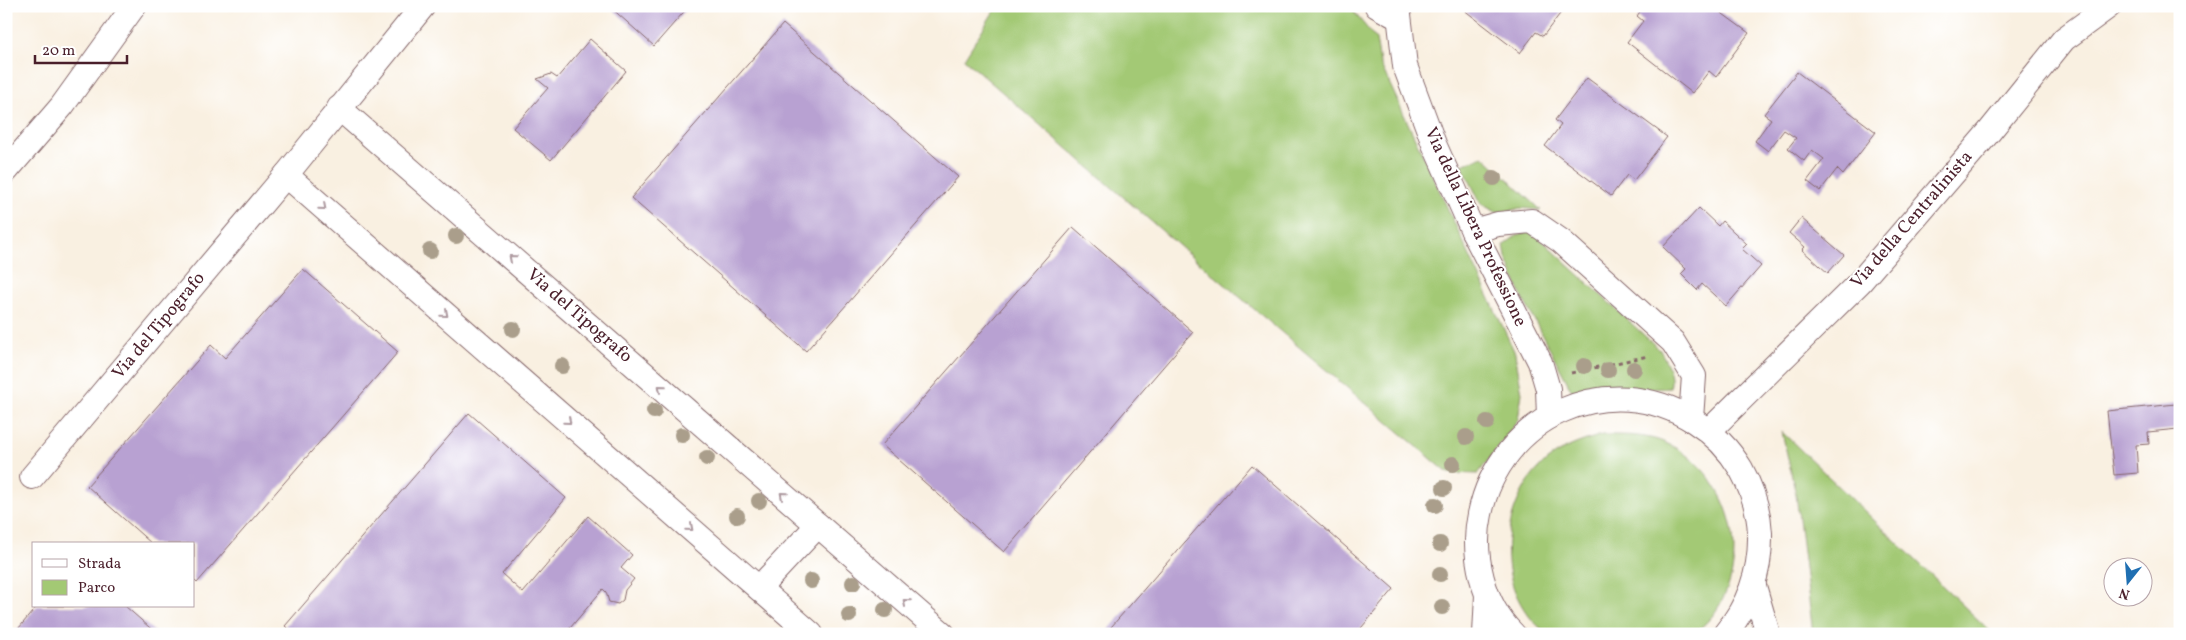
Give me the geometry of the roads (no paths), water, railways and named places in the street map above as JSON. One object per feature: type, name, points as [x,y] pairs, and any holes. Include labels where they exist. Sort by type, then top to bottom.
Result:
[{"type":"street","points":[[6,171],[62,106],[134,6]]},
{"type":"street","name":"Via del Tipografo","points":[[32,477],[286,175],[423,6]]},
{"type":"street","points":[[1377,6],[1398,12]]},
{"type":"street","name":"Via della Centralinista","points":[[1700,425],[1860,282],[1989,132],[2064,39],[2109,6]]},
{"type":"street","name":"Via della Libera Professione","points":[[1398,12],[1404,66],[1434,144],[1474,231],[1540,362],[1548,389],[1548,417]]},
{"type":"street","name":"Via del Tipografo","points":[[339,108],[943,634]]},
{"type":"street","points":[[286,175],[811,634]]},
{"type":"street","points":[[1474,231],[1498,224],[1532,221],[1561,241],[1673,342],[1694,376],[1700,425]]},
{"type":"street","points":[[1513,634],[1506,628],[1487,594],[1478,562],[1477,528],[1484,494],[1499,463],[1521,437],[1548,417],[1580,404],[1614,398],[1648,401],[1681,412],[1700,425],[1733,455],[1750,485],[1760,518],[1761,552],[1754,586],[1738,617],[1725,634]]},
{"type":"street","points":[[759,588],[818,525]]},
{"type":"street","points":[[1754,586],[1768,634]]},
{"type":"street","points":[[1485,634],[1487,594]]}]
